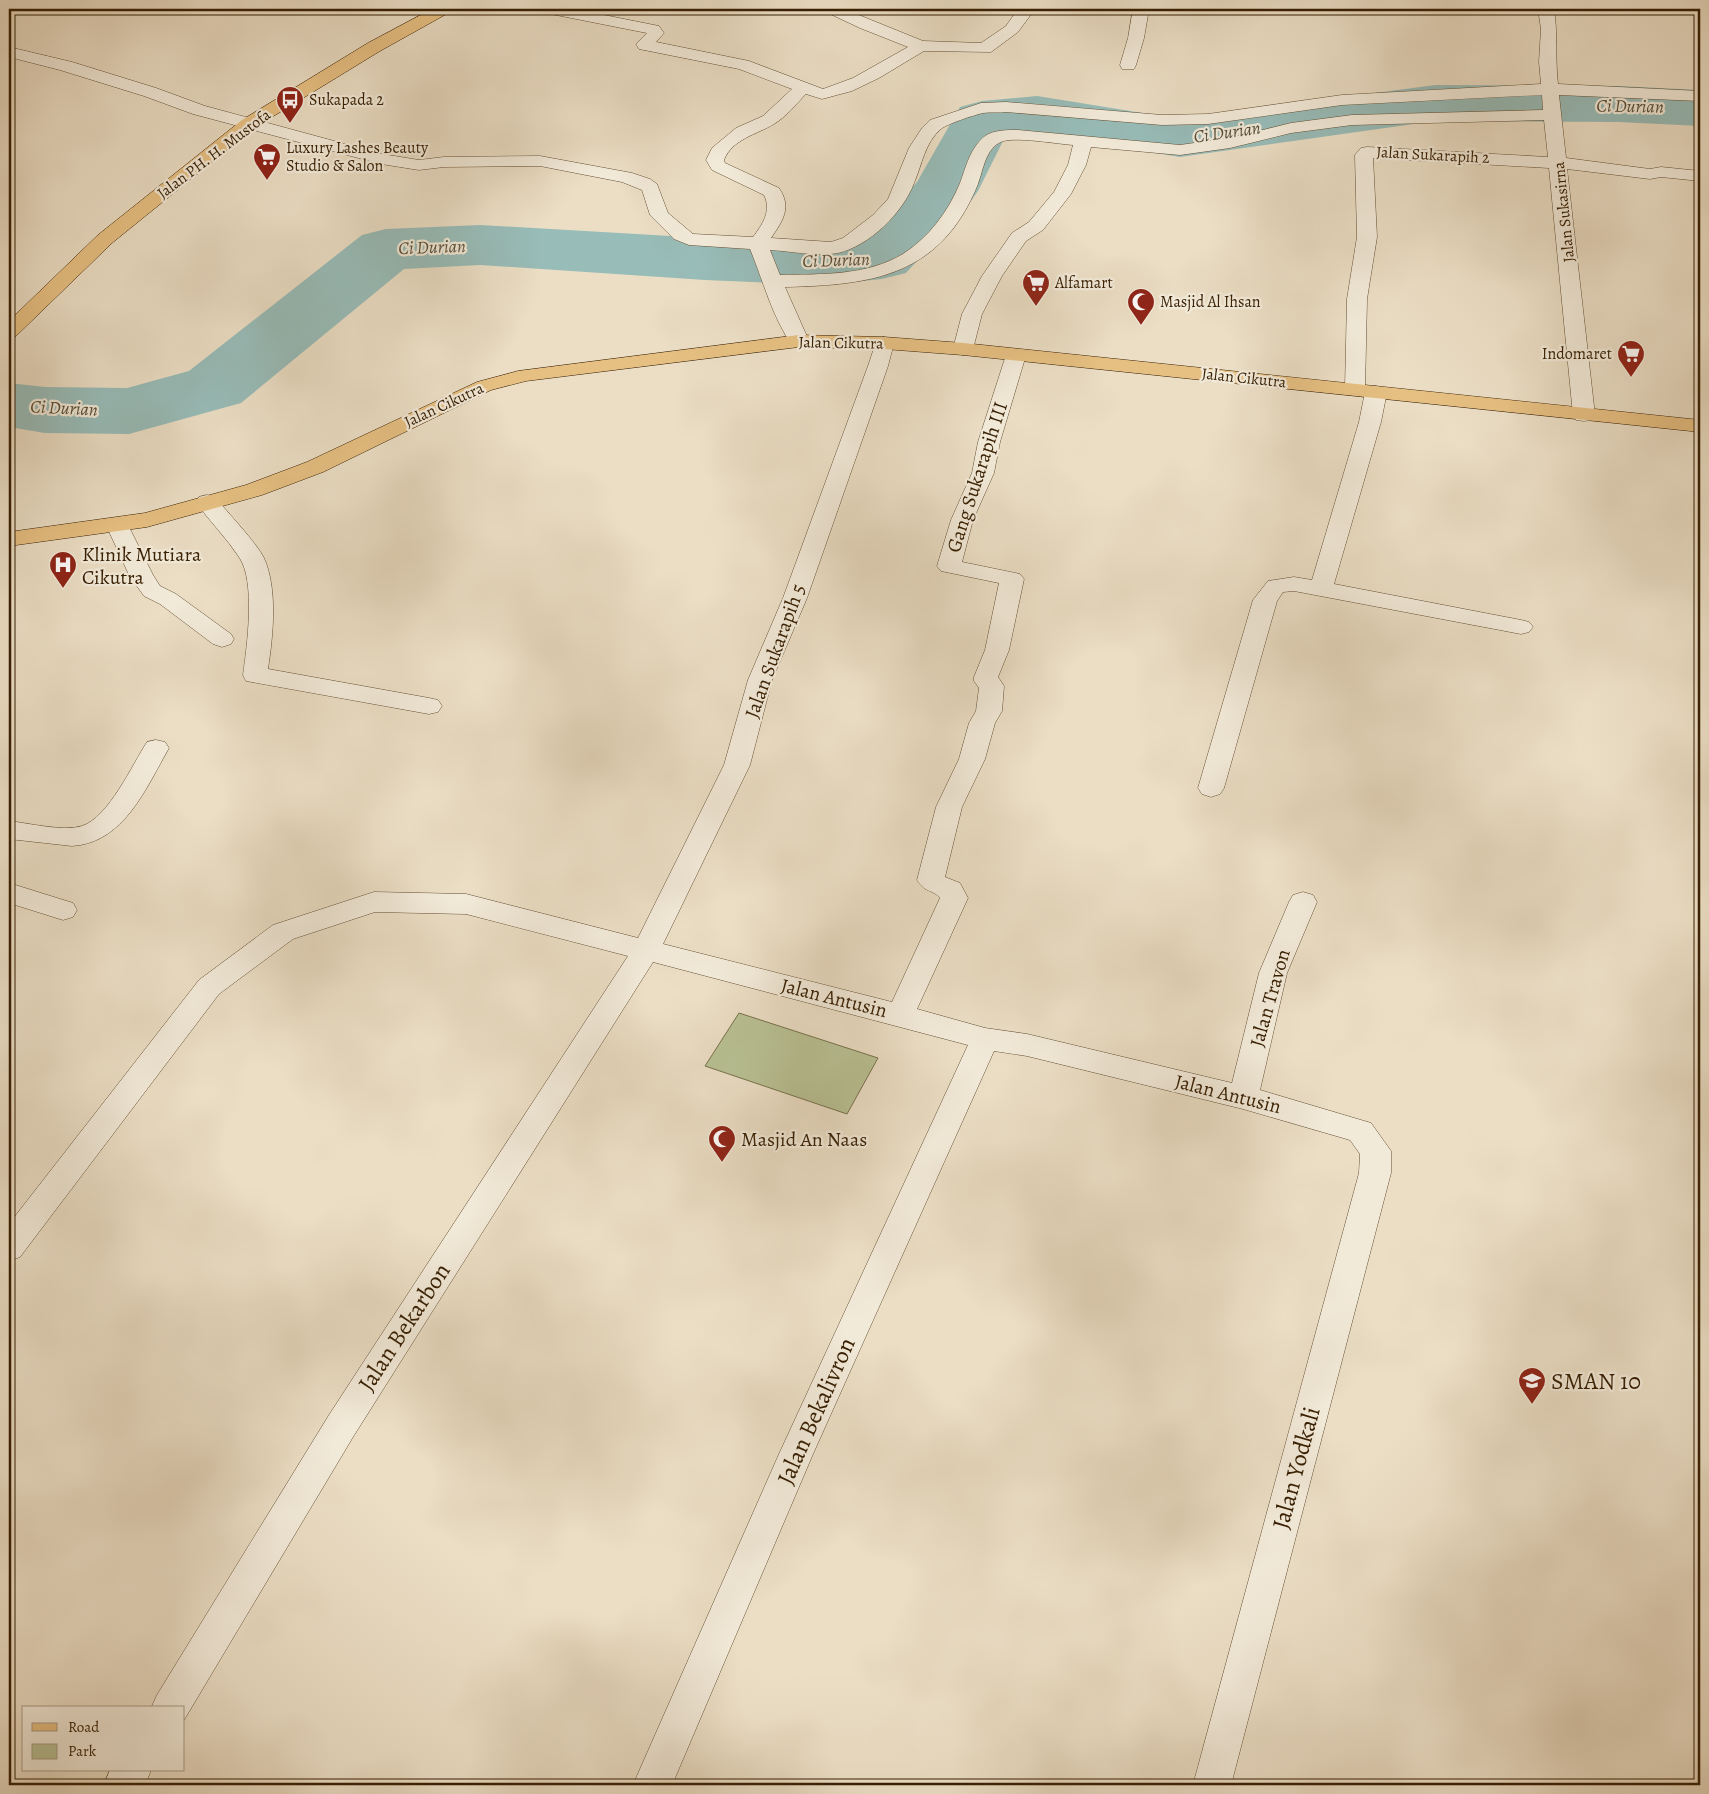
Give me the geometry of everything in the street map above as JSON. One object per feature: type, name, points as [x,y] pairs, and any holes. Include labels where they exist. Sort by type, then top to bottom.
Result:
[{"type":"main road","name":"Jalan PH. H. Mustofa","points":[[9,332],[105,239],[248,124],[374,47],[444,9]]},
{"type":"main road","name":"Jalan Cikutra","points":[[9,539],[147,520],[254,490],[315,467],[453,400],[484,386],[501,381],[525,375],[800,341],[962,349],[1700,426]]},
{"type":"street","points":[[551,9],[653,30],[656,33],[645,45],[743,65],[817,93],[831,93],[864,79],[922,46]]},
{"type":"street","points":[[832,9],[866,25],[922,46],[985,48],[1012,29],[1027,9]]},
{"type":"street","points":[[1128,65],[1136,38],[1141,9]]},
{"type":"street","name":"Jalan Sukasirna","points":[[1546,9],[1549,29],[1547,62],[1584,415]]},
{"type":"street","points":[[9,52],[66,66],[248,124],[380,159],[419,165],[444,162],[540,161],[626,177],[644,183],[650,188],[659,215],[681,235],[694,240],[831,248],[848,243],[877,222],[893,206],[900,195],[922,139],[936,124],[988,108],[1021,107],[1066,113],[1162,120],[1208,119],[1342,100],[1552,102]]},
{"type":"street","points":[[800,341],[788,319],[759,244],[778,207],[772,192],[718,166],[716,156],[718,152],[742,132],[774,117],[777,111],[804,87]]},
{"type":"street","points":[[772,279],[828,280],[862,276],[885,270],[908,259],[926,247],[944,227],[959,205],[977,160],[989,142],[997,137],[1008,135],[1060,138],[1083,142],[1180,150],[1230,143],[1291,128],[1352,120],[1552,102],[1700,96]]},
{"type":"street","points":[[1060,138],[1066,113]]},
{"type":"street","points":[[962,349],[972,314],[992,276],[1019,237],[1036,226],[1062,194],[1077,165],[1083,142]]},
{"type":"street","name":"Jalan Sukarapih 2","points":[[1355,389],[1357,299],[1367,237],[1364,155],[1366,152],[1559,163]]},
{"type":"street","points":[[1559,163],[1650,174],[1661,172],[1700,176]]},
{"type":"street","name":"Jalan Sukarapih 5","points":[[646,951],[737,765],[760,680],[795,598],[878,366],[884,344]]},
{"type":"street","name":"Gang Sukarapih III","points":[[900,1015],[954,898],[951,889],[947,886],[936,885],[931,880],[949,807],[972,759],[982,724],[989,711],[992,686],[986,681],[986,677],[997,650],[1012,579],[949,566],[962,520],[983,473],[989,442],[1016,355]]},
{"type":"street","points":[[1321,589],[1370,422],[1376,392]]},
{"type":"street","points":[[207,502],[252,556],[259,578],[261,634],[255,675],[429,706]]},
{"type":"street","points":[[117,525],[141,575],[152,591],[168,599],[222,639]]},
{"type":"street","points":[[1211,788],[1265,600],[1276,586],[1294,584],[1521,626]]},
{"type":"street","points":[[9,830],[83,836],[100,828],[124,802],[156,748]]},
{"type":"street","points":[[9,893],[63,910]]},
{"type":"street","name":"Jalan Antusin","points":[[9,1248],[209,987],[283,932],[374,902],[466,904],[900,1015],[985,1039],[1027,1045],[1243,1097],[1360,1131],[1376,1151]]},
{"type":"street","name":"Jalan Travon","points":[[1243,1097],[1272,973],[1303,902]]},
{"type":"street","name":"Jalan Bekarbon","points":[[171,1706],[346,1417],[646,951]]},
{"type":"street","name":"Jalan Bekalivron","points":[[652,1785],[796,1454],[985,1039]]},
{"type":"street","name":"Jalan Yodkali","points":[[1212,1785],[1375,1173],[1376,1151]]},
{"type":"street","points":[[123,1785],[131,1772]]},
{"type":"green space","points":[[739,1013],[878,1058],[847,1114],[705,1066]]},
{"type":"waterway","name":"Ci Durian","points":[[9,405],[45,410],[129,411],[215,387],[386,249],[480,245],[705,259],[823,264],[882,258],[945,191],[982,120],[1037,115],[1180,138],[1435,103],[1619,104],[1700,108]]},
{"type":"place","name":"Sukapada 2","points":[[290,124]]},
{"type":"place","name":"Luxury Lashes Beauty Studio & Salon","points":[[267,181]]},
{"type":"place","name":"Alfamart","points":[[1036,307]]},
{"type":"place","name":"Masjid Al Ihsan","points":[[1141,326]]},
{"type":"place","name":"Indomaret","points":[[1631,378]]},
{"type":"place","name":"Klinik Mutiara Cikutra","points":[[63,589]]},
{"type":"place","name":"Masjid An Naas","points":[[722,1163]]},
{"type":"place","name":"SMAN 10","points":[[1532,1405]]}]
